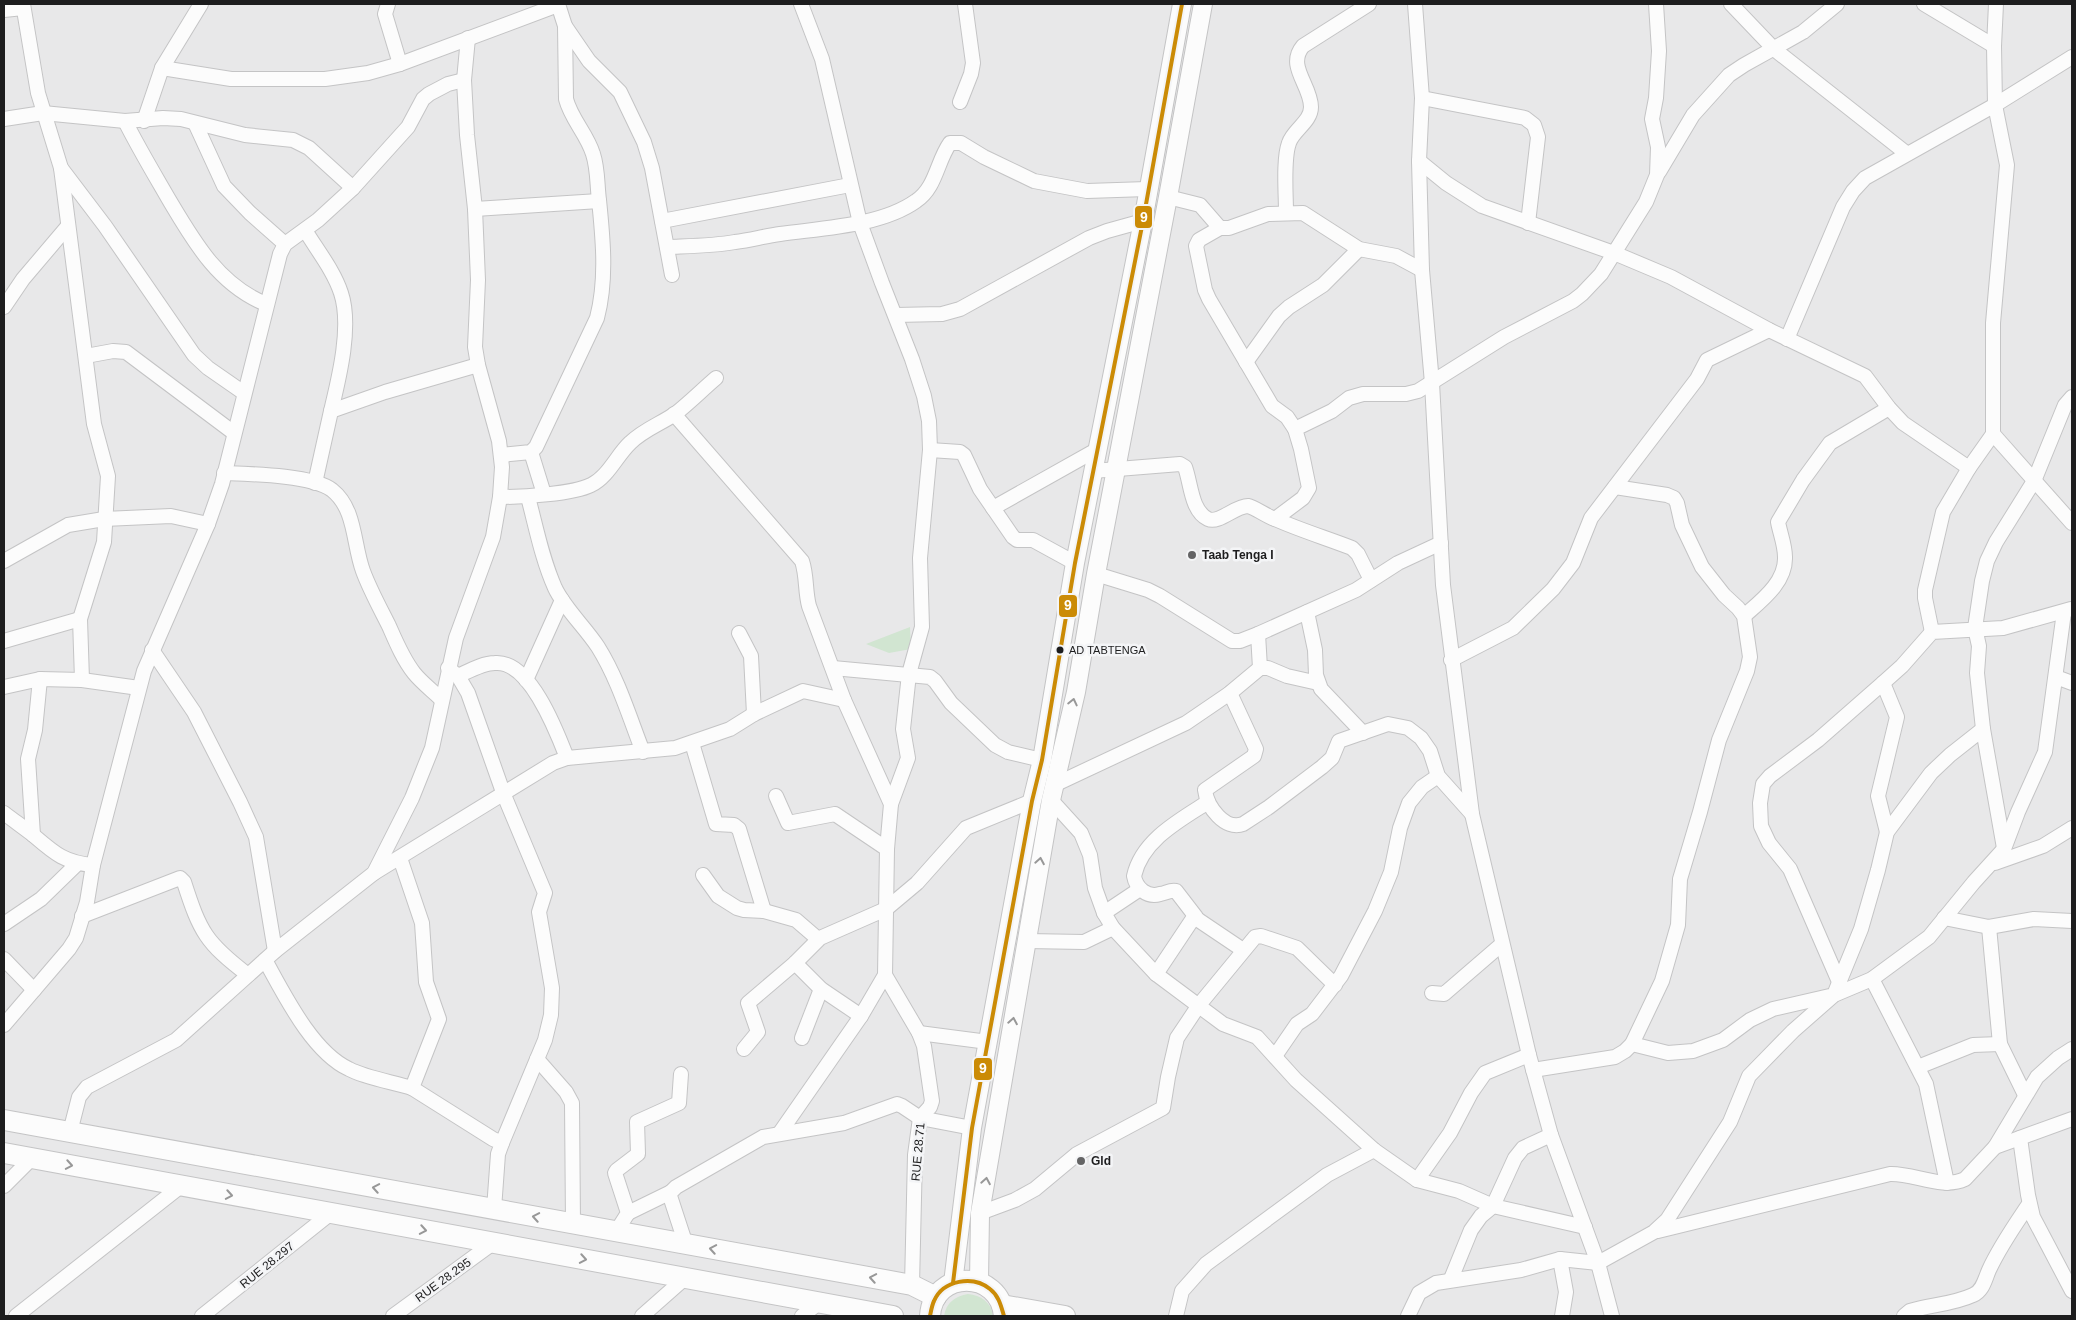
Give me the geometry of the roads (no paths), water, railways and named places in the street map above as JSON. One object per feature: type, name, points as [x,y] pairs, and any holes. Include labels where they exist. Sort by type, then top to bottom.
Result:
[{"type":"main road","points":[[4,1120],[912,1285],[936,1296]]},
{"type":"main road","points":[[4,1153],[893,1316]]},
{"type":"main road","points":[[930,1316],[936,1296],[943,1288],[953,1283],[970,1280],[978,1282],[992,1291],[1003,1310],[1065,1316]]},
{"type":"street","points":[[144,121],[162,68],[201,4]]},
{"type":"street","points":[[388,4],[385,14],[400,64]]},
{"type":"street","points":[[162,68],[231,79],[312,80],[368,73],[400,64],[558,4],[565,26],[566,99],[568,108],[593,154],[596,165],[602,222],[603,284],[597,318],[540,440],[530,452],[501,455]]},
{"type":"street","points":[[779,1134],[861,1016],[885,975],[887,849],[891,804],[908,758],[903,733],[910,674],[922,627],[920,558],[930,450],[929,421],[924,396],[896,315],[860,222],[822,59],[801,4]]},
{"type":"street","points":[[960,102],[971,74],[973,63],[965,4]]},
{"type":"street","points":[[953,1283],[972,1128],[1032,801],[1042,760],[1075,563],[1143,221],[1147,189],[1182,4]]},
{"type":"street","points":[[978,1282],[980,1213],[1052,792],[1076,692],[1096,574],[1203,4]]},
{"type":"street","points":[[1286,212],[1289,141],[1309,115],[1311,107],[1309,96],[1296,62],[1296,53],[1303,46],[1369,4]]},
{"type":"street","points":[[1415,4],[1422,98],[1419,161],[1422,270],[1432,383],[1443,585],[1472,814],[1533,1070],[1552,1135],[1598,1263],[1612,1316]]},
{"type":"street","points":[[1656,4],[1659,51],[1656,98],[1652,119],[1659,157],[1657,175]]},
{"type":"street","points":[[1731,4],[1774,49],[1906,154]]},
{"type":"street","points":[[1295,429],[1332,411],[1356,396],[1377,393],[1406,394],[1418,391],[1504,337],[1578,298],[1602,274],[1646,202],[1657,175],[1693,115],[1729,75],[1744,64],[1803,32],[1837,4]]},
{"type":"street","points":[[1924,4],[1994,46]]},
{"type":"street","points":[[1932,632],[1925,598],[1942,516],[1969,468],[1993,434],[1993,323],[2007,165],[1996,105],[1994,46],[1996,4]]},
{"type":"street","points":[[4,10],[23,6],[43,113],[61,168],[94,424],[108,476],[104,542],[80,619],[82,680]]},
{"type":"street","points":[[565,26],[589,60],[615,86],[625,100],[644,142],[652,168],[672,274]]},
{"type":"street","points":[[374,873],[422,775],[432,748],[442,700],[453,672],[456,638],[493,537],[500,497],[501,455],[478,365],[475,334],[478,297],[475,209],[467,135],[464,80],[468,38]]},
{"type":"street","points":[[1787,339],[1843,207],[1853,191],[1865,178],[1996,105],[2072,57]]},
{"type":"street","points":[[4,1026],[69,949],[76,938],[139,688],[152,650],[208,524],[222,484],[280,254],[285,244],[305,230],[353,188],[408,128],[423,99],[448,84],[464,80]]},
{"type":"street","points":[[1422,98],[1525,118],[1534,125],[1538,137],[1528,223]]},
{"type":"street","points":[[4,119],[43,113],[126,121],[163,118],[195,123],[245,136],[284,139],[302,143],[353,188]]},
{"type":"street","points":[[126,121],[160,185],[210,263],[247,296],[266,304]]},
{"type":"street","points":[[195,123],[224,186],[285,244]]},
{"type":"street","points":[[667,247],[724,244],[860,222],[893,213],[916,202],[925,194],[946,149],[953,142],[961,144],[984,158],[1034,181],[1087,191],[1147,189]]},
{"type":"street","points":[[1419,161],[1472,201],[1493,211],[1614,253],[1671,277],[1769,330],[1865,376],[1903,423],[1969,468]]},
{"type":"street","points":[[61,168],[105,226],[194,355],[208,368],[244,393]]},
{"type":"street","points":[[662,221],[850,185]]},
{"type":"street","points":[[1168,197],[1200,205],[1220,228]]},
{"type":"street","points":[[475,209],[599,201]]},
{"type":"street","points":[[1275,520],[1303,498],[1309,488],[1303,458],[1295,429],[1287,417],[1272,406],[1205,290],[1196,246],[1199,240],[1220,228],[1229,228],[1268,214],[1302,213],[1359,249],[1396,256],[1422,270]]},
{"type":"street","points":[[896,315],[942,314],[960,309],[1089,238],[1143,221]]},
{"type":"street","points":[[4,307],[23,279],[68,226]]},
{"type":"street","points":[[305,230],[337,283],[343,301],[343,359],[315,483]]},
{"type":"street","points":[[1246,362],[1279,316],[1289,307],[1323,285],[1359,249]]},
{"type":"street","points":[[1451,660],[1513,628],[1553,589],[1573,563],[1587,526],[1615,486],[1697,379],[1707,360],[1769,330]]},
{"type":"street","points":[[86,356],[113,351],[126,352],[234,433]]},
{"type":"street","points":[[332,411],[385,392],[478,365]]},
{"type":"street","points":[[500,497],[528,497],[592,485],[600,479],[630,442],[646,430],[674,414],[716,378]]},
{"type":"street","points":[[2004,849],[1982,729],[1978,673],[1979,646],[1975,628],[1982,581],[1987,561],[2034,481],[2065,405],[2072,397]]},
{"type":"street","points":[[1744,616],[1771,591],[1784,571],[1785,556],[1778,522],[1810,469],[1830,443],[1889,408]]},
{"type":"street","points":[[674,414],[802,561],[805,571],[805,593],[809,606],[844,700],[891,804]]},
{"type":"street","points":[[1993,434],[2072,523]]},
{"type":"street","points":[[993,508],[1098,449]]},
{"type":"street","points":[[930,450],[960,452],[964,455],[980,489],[1015,539],[1033,540],[1075,563]]},
{"type":"street","points":[[530,452],[544,494]]},
{"type":"street","points":[[1094,472],[1180,464],[1185,467],[1195,503],[1200,512],[1209,519],[1215,520],[1246,506],[1251,506],[1275,520],[1352,548],[1358,554],[1371,580]]},
{"type":"street","points":[[224,472],[276,476],[315,483],[331,490],[346,504],[362,570],[398,645],[415,675],[442,700]]},
{"type":"street","points":[[1533,1070],[1616,1057],[1632,1044],[1662,981],[1678,925],[1680,879],[1719,740],[1747,671],[1750,648],[1744,616],[1724,595],[1702,567],[1685,532],[1674,498],[1667,495],[1615,486]]},
{"type":"street","points":[[528,497],[550,577],[562,600],[598,646],[622,695],[643,752]]},
{"type":"street","points":[[4,561],[68,525],[104,518],[171,516],[208,524]]},
{"type":"street","points":[[1096,574],[1154,593],[1236,642],[1356,590],[1398,563],[1441,543]]},
{"type":"street","points":[[526,680],[562,600]]},
{"type":"street","points":[[1632,1044],[1668,1053],[1693,1051],[1723,1040],[1750,1020],[1773,1009],[1872,979],[1929,937],[2004,849],[2018,812],[2045,752],[2068,610],[2003,628],[1975,628],[1932,632],[1883,683],[1818,740],[1770,776],[1763,784],[1760,803],[1761,826],[1769,843],[1790,869],[1837,989]]},
{"type":"street","points":[[1307,612],[1315,646],[1318,683],[1326,695],[1363,733]]},
{"type":"street","points":[[4,641],[80,619]]},
{"type":"street","points":[[739,633],[751,656],[754,714]]},
{"type":"street","points":[[1258,634],[1260,668]]},
{"type":"street","points":[[152,650],[194,712],[256,837],[270,956],[290,1005],[311,1035],[338,1062],[349,1070],[412,1088],[502,1143]]},
{"type":"street","points":[[453,672],[495,663],[506,664],[526,680],[548,714],[568,758]]},
{"type":"street","points":[[833,668],[910,674],[932,678],[951,703],[1001,749],[1042,760]]},
{"type":"street","points":[[1052,792],[1186,723],[1230,693],[1260,668],[1268,668],[1287,676],[1318,683]]},
{"type":"street","points":[[453,672],[468,693],[504,795],[545,893],[539,912],[552,988],[552,1003],[545,1040],[498,1154],[494,1209]]},
{"type":"street","points":[[2056,676],[2072,683]]},
{"type":"street","points":[[4,687],[40,679],[82,680],[139,688]]},
{"type":"street","points":[[33,835],[28,759],[34,730],[40,679]]},
{"type":"street","points":[[1883,683],[1897,717],[1878,796],[1887,832]]},
{"type":"street","points":[[70,1132],[79,1097],[87,1087],[176,1040],[270,956],[374,873],[504,795],[553,763],[568,758],[675,748],[730,729],[754,714],[805,691],[844,700]]},
{"type":"street","points":[[1230,693],[1251,735],[1256,748],[1256,754],[1207,788],[1206,796],[1208,802],[1229,825],[1243,824],[1322,767],[1332,758],[1339,741],[1388,724],[1408,728],[1421,738],[1430,751],[1438,776],[1472,814]]},
{"type":"street","points":[[1654,1232],[1675,1210],[1730,1122],[1749,1076],[1837,989],[1861,929],[1887,832],[1931,773],[1982,729]]},
{"type":"street","points":[[692,743],[716,824],[734,825],[739,828],[764,910]]},
{"type":"street","points":[[1275,1056],[1297,1024],[1312,1014],[1335,984],[1375,911],[1391,872],[1400,828],[1409,803],[1414,794],[1438,776]]},
{"type":"street","points":[[1052,792],[1085,842],[1090,855],[1095,888],[1112,928],[1156,974],[1225,1026],[1257,1037],[1296,1080],[1374,1150],[1417,1180],[1459,1191],[1493,1206],[1585,1227]]},
{"type":"street","points":[[776,796],[788,823],[835,814],[887,849]]},
{"type":"street","points":[[744,1049],[758,1032],[748,1003],[795,963],[818,939],[886,909],[917,883],[966,828],[1032,801]]},
{"type":"street","points":[[1208,802],[1166,829],[1144,854],[1134,876],[1140,889],[1155,895],[1170,890],[1176,891],[1196,917],[1243,950]]},
{"type":"street","points":[[4,813],[48,849],[77,864],[93,865]]},
{"type":"street","points":[[1989,866],[2043,846],[2072,828]]},
{"type":"street","points":[[400,858],[422,923],[426,982],[439,1019],[412,1088]]},
{"type":"street","points":[[4,924],[41,899],[77,864]]},
{"type":"street","points":[[703,875],[718,896],[737,908],[764,910],[796,920],[818,939]]},
{"type":"street","points":[[82,916],[180,878],[184,882],[193,910],[203,932],[224,957],[248,975]]},
{"type":"street","points":[[1104,913],[1140,889]]},
{"type":"street","points":[[1156,974],[1192,917],[1196,917]]},
{"type":"street","points":[[1944,918],[1989,927],[2034,919],[2072,921]]},
{"type":"street","points":[[1989,927],[2000,1044],[2025,1095]]},
{"type":"street","points":[[1027,941],[1084,942],[1112,928]]},
{"type":"street","points":[[980,1213],[1015,1200],[1035,1188],[1077,1154],[1163,1108],[1177,1038],[1199,1005],[1251,940],[1262,936],[1297,948],[1335,984]]},
{"type":"street","points":[[1432,993],[1444,994],[1502,944]]},
{"type":"street","points":[[4,959],[34,990]]},
{"type":"street","points":[[795,963],[821,989],[861,1016]]},
{"type":"street","name":"RUE 28.71","points":[[885,975],[919,1033],[926,1055],[932,1100],[930,1107],[920,1118],[915,1155],[912,1285]]},
{"type":"street","points":[[1872,979],[1928,1090],[1947,1183]]},
{"type":"street","points":[[802,1038],[821,989]]},
{"type":"street","points":[[919,1033],[988,1042]]},
{"type":"street","points":[[1918,1067],[1974,1045],[2000,1044]]},
{"type":"street","points":[[1408,1316],[1419,1292],[1436,1283],[1451,1279],[1521,1270],[1560,1258],[1598,1263],[1654,1232],[1890,1174],[1906,1175],[1947,1183],[1959,1182],[1965,1179],[1995,1147],[2037,1077],[2072,1049]]},
{"type":"street","points":[[1417,1180],[1450,1133],[1471,1093],[1485,1073],[1529,1055]]},
{"type":"street","points":[[537,1059],[566,1092],[572,1103],[573,1224]]},
{"type":"street","points":[[628,1213],[615,1173],[638,1154],[637,1122],[679,1103],[681,1074]]},
{"type":"street","points":[[616,1232],[628,1213],[671,1192],[676,1187],[758,1140],[779,1134],[839,1125],[897,1104],[920,1118],[972,1128]]},
{"type":"street","points":[[1995,1147],[2072,1119]]},
{"type":"street","points":[[1451,1279],[1475,1223],[1493,1206],[1515,1158],[1523,1148],[1552,1135]]},
{"type":"street","points":[[2020,1138],[2029,1204],[2033,1217],[2072,1291]]},
{"type":"street","points":[[1176,1316],[1182,1291],[1206,1264],[1328,1174],[1374,1150]]},
{"type":"street","points":[[4,1186],[32,1158]]},
{"type":"street","points":[[16,1316],[181,1186]]},
{"type":"street","points":[[671,1192],[670,1196],[686,1244]]},
{"type":"street","points":[[1904,1316],[1910,1311],[1973,1295],[1980,1290],[2005,1239],[2029,1204]]},
{"type":"street","name":"RUE 28.297","points":[[202,1316],[331,1213]]},
{"type":"street","name":"RUE 28.295","points":[[394,1316],[493,1243]]},
{"type":"street","points":[[1560,1258],[1566,1292],[1562,1316]]},
{"type":"street","points":[[642,1316],[685,1278]]},
{"type":"street","points":[[802,1316],[819,1303]]},
{"type":"place","name":"Taab Tenga I","points":[[1192,555]]},
{"type":"place","name":"AD TABTENGA","points":[[1060,650]]},
{"type":"place","name":"Gld","points":[[1081,1161]]}]
